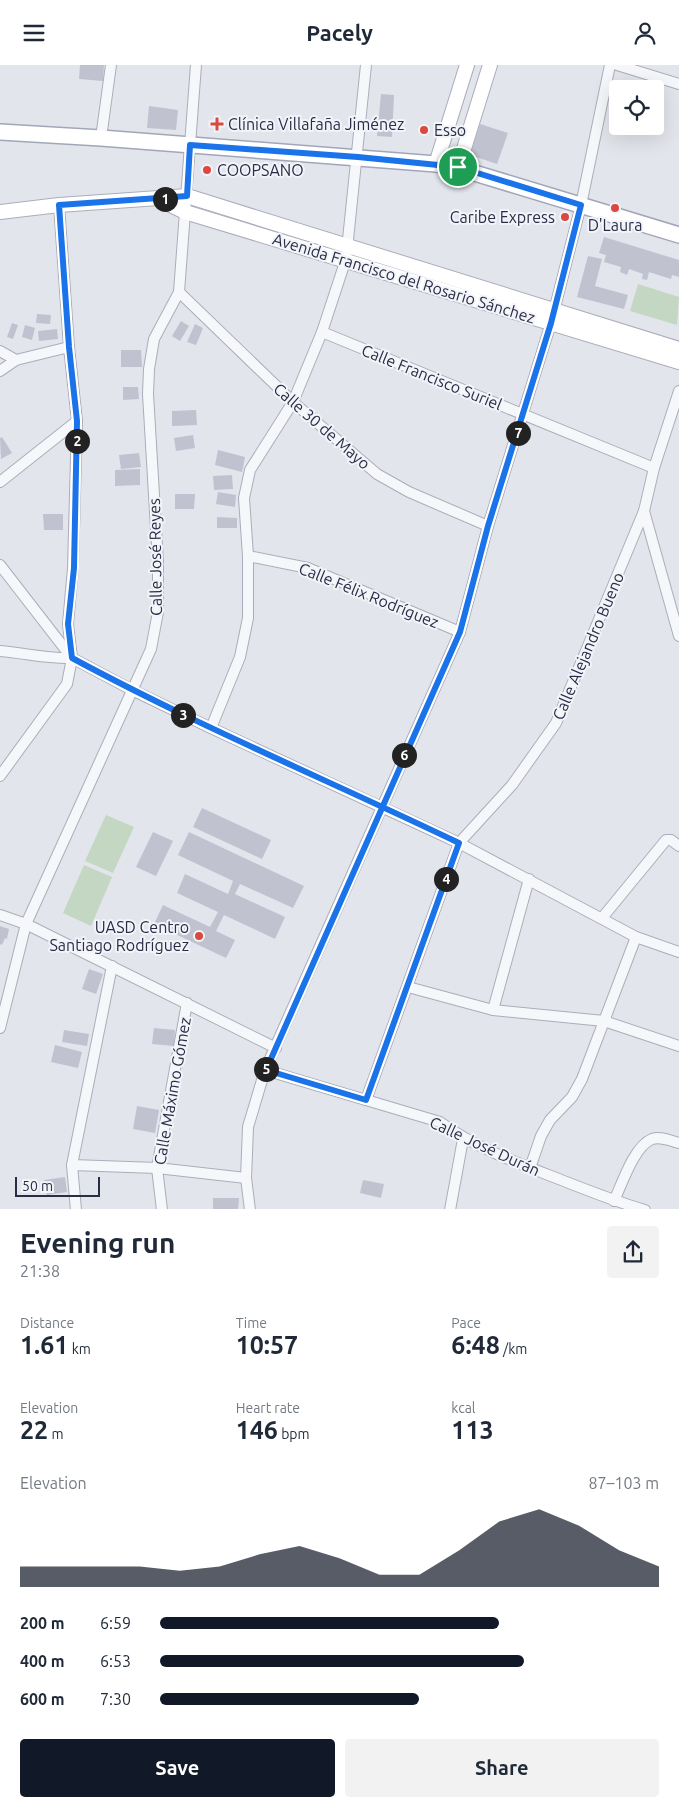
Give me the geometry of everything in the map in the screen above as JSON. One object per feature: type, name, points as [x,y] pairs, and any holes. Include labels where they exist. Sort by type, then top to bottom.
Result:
[{"type":"main road","points":[[436,164],[467,65]]},
{"type":"main road","points":[[458,167],[490,65]]},
{"type":"main road","points":[[0,132],[358,157],[458,167],[679,235]]},
{"type":"main road","name":"Avenida Francisco del Rosario Sánchez","points":[[0,212],[59,205],[160,200],[187,196],[347,252],[553,317],[679,362]]},
{"type":"main road","name":"Avenida Francisco del Rosario Sánchez","points":[[160,200],[186,212],[347,252]]},
{"type":"main road","name":"Avenida Francisco del Rosario Sánchez","points":[[553,317],[679,349]]},
{"type":"street","points":[[101,138],[111,65]]},
{"type":"street","name":"Calle José Reyes","points":[[0,1029],[26,924],[134,691],[151,649],[158,612],[158,562],[148,394],[149,369],[154,339],[179,293],[196,65]]},
{"type":"street","points":[[210,728],[240,657],[248,619],[248,556],[244,497],[250,470],[293,402],[322,332],[347,252],[366,65]]},
{"type":"street","points":[[250,1209],[246,1178],[248,1127],[266,1070],[460,632],[488,526],[553,317],[581,205],[610,65]]},
{"type":"street","points":[[617,65],[679,84]]},
{"type":"street","points":[[0,776],[67,684],[72,658],[68,624],[74,568],[77,421],[69,347],[59,205]]},
{"type":"street","name":"Calle 30 de Mayo","points":[[179,293],[293,402],[377,474],[409,492],[488,526]]},
{"type":"street","name":"Calle Francisco Suriel","points":[[322,332],[654,468]]},
{"type":"street","points":[[0,371],[16,360],[69,347]]},
{"type":"street","points":[[0,351],[16,360]]},
{"type":"street","name":"Calle Alejandro Bueno","points":[[366,1100],[459,843],[512,785],[556,723],[644,511],[654,468],[679,391]]},
{"type":"street","points":[[0,482],[77,421]]},
{"type":"street","points":[[644,511],[679,636]]},
{"type":"street","name":"Calle Félix Rodríguez","points":[[248,556],[308,568],[460,632]]},
{"type":"street","points":[[0,565],[72,658],[210,728],[459,843],[636,937],[679,952]]},
{"type":"street","points":[[0,651],[21,652],[49,659],[72,658]]},
{"type":"street","points":[[602,918],[666,840],[671,840],[679,846]]},
{"type":"street","points":[[493,1010],[529,879]]},
{"type":"street","points":[[0,915],[26,924],[276,1048]]},
{"type":"street","points":[[530,1168],[541,1136],[550,1120],[572,1097],[582,1079],[636,937]]},
{"type":"street","points":[[76,1209],[72,1165],[112,966]]},
{"type":"street","points":[[408,987],[493,1010],[604,1021],[679,1046]]},
{"type":"street","name":"Calle Máximo Gómez","points":[[162,1209],[157,1168],[187,1003]]},
{"type":"street","name":"Calle José Durán","points":[[266,1070],[440,1122],[464,1139],[530,1168],[614,1201],[645,1209]]},
{"type":"street","points":[[614,1201],[639,1149],[652,1139],[660,1138],[679,1143]]},
{"type":"street","points":[[450,1209],[464,1139]]},
{"type":"street","points":[[72,1165],[157,1168],[246,1178]]},
{"type":"green space","points":[[638,284],[679,297],[677,325],[630,311]]},
{"type":"green space","points":[[106,815],[134,827],[113,873],[85,861]]},
{"type":"green space","points":[[84,865],[112,877],[91,926],[63,913]]},
{"type":"building","points":[[80,65],[104,65],[103,81],[79,79]]},
{"type":"building","points":[[381,94],[394,95],[392,137],[377,136]]},
{"type":"building","points":[[149,106],[178,110],[176,130],[147,128]]},
{"type":"building","points":[[480,124],[508,133],[497,164],[470,155]]},
{"type":"building","points":[[604,237],[679,260],[679,277],[672,275],[671,279],[649,272],[647,280],[642,279],[643,274],[629,269],[627,275],[620,272],[621,267],[604,262],[606,255],[599,253]]},
{"type":"building","points":[[588,256],[602,259],[595,286],[628,295],[624,309],[577,297]]},
{"type":"building","points":[[37,314],[51,315],[50,324],[36,323]]},
{"type":"building","points":[[181,321],[189,326],[180,341],[172,336]]},
{"type":"building","points":[[12,323],[18,325],[13,339],[7,337]]},
{"type":"building","points":[[195,324],[203,328],[196,345],[187,342]]},
{"type":"building","points":[[25,325],[35,328],[32,340],[22,337]]},
{"type":"building","points":[[57,329],[58,339],[39,341],[38,331]]},
{"type":"building","points":[[121,350],[141,350],[142,367],[121,367]]},
{"type":"building","points":[[123,387],[138,387],[139,399],[123,400]]},
{"type":"building","points":[[196,410],[197,425],[172,426],[172,411]]},
{"type":"building","points":[[193,435],[195,448],[176,451],[174,438]]},
{"type":"building","points":[[2,437],[12,453],[1,459],[0,438]]},
{"type":"building","points":[[218,450],[245,457],[242,472],[215,465]]},
{"type":"building","points":[[139,453],[141,467],[121,469],[119,455]]},
{"type":"building","points":[[140,469],[140,485],[115,486],[115,470]]},
{"type":"building","points":[[232,475],[233,489],[214,490],[213,476]]},
{"type":"building","points":[[218,492],[236,495],[235,507],[216,504]]},
{"type":"building","points":[[175,494],[195,494],[194,509],[175,509]]},
{"type":"building","points":[[43,514],[63,514],[63,530],[44,530]]},
{"type":"building","points":[[217,517],[237,518],[237,528],[217,528]]},
{"type":"building","points":[[202,808],[271,840],[262,859],[193,827]]},
{"type":"building","points":[[153,832],[173,841],[156,876],[136,867]]},
{"type":"building","points":[[189,832],[304,886],[293,908],[240,884],[235,894],[285,917],[275,939],[224,915],[216,931],[235,940],[226,958],[154,924],[163,905],[210,927],[218,912],[177,893],[185,874],[228,894],[233,881],[178,855]]},
{"type":"building","points":[[0,926],[9,929],[7,939],[5,938],[2,945],[0,944]]},
{"type":"building","points":[[89,969],[103,974],[96,994],[82,989]]},
{"type":"building","points":[[154,1028],[175,1030],[174,1046],[152,1044]]},
{"type":"building","points":[[64,1030],[89,1034],[87,1046],[62,1042]]},
{"type":"building","points":[[55,1045],[82,1052],[78,1068],[51,1062]]},
{"type":"building","points":[[137,1106],[159,1110],[155,1133],[133,1129]]},
{"type":"building","points":[[65,1177],[67,1192],[47,1195],[44,1180]]},
{"type":"building","points":[[363,1180],[384,1184],[381,1198],[360,1193]]},
{"type":"building","points":[[213,1198],[239,1198],[238,1209],[213,1209]]},
{"type":"place","name":"Clínica Villafaña Jiménez","points":[[217,124]]},
{"type":"place","name":"Esso","points":[[424,130]]},
{"type":"place","name":"COOPSANO","points":[[207,170]]},
{"type":"place","name":"D'Laura","points":[[615,208]]},
{"type":"place","name":"Caribe Express","points":[[565,217]]},
{"type":"place","name":"UASD Centro Santiago Rodríguez","points":[[199,936]]},
{"type":"route","points":[[458,167],[358,157],[190,145],[187,196],[160,200],[59,205],[69,347],[77,421],[74,568],[68,624],[72,658],[210,728],[382,806],[459,843],[366,1100],[266,1070],[382,806],[460,632],[488,526],[551,323],[581,205],[458,167]]}]
